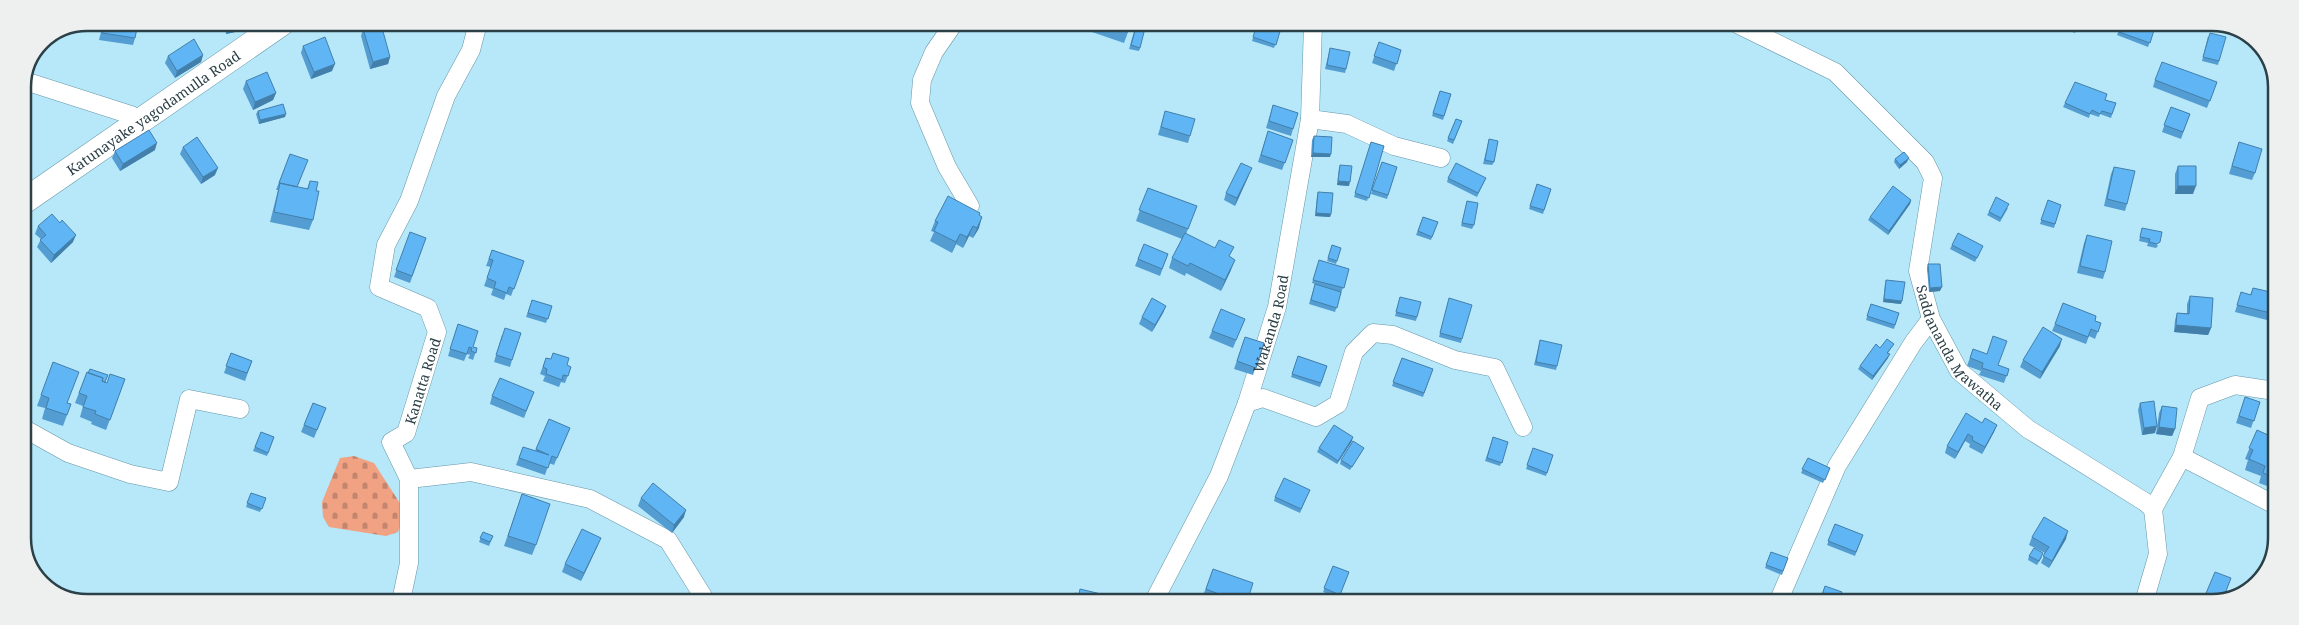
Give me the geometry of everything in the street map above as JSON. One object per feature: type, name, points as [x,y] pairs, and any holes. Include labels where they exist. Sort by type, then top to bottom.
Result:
[{"type":"main road","name":"Katunayake yagodamulla Road","points":[[31,196],[270,31]]},
{"type":"street","name":"Kanatta Road","points":[[402,594],[409,563],[409,479],[391,442],[406,433],[437,332],[428,308],[379,287],[380,274],[386,245],[409,201],[446,96],[471,50],[476,31]]},
{"type":"street","points":[[948,31],[934,52],[922,80],[920,103],[946,167],[970,206]]},
{"type":"street","name":"Wakanda Road","points":[[1158,594],[1219,476],[1247,403],[1277,307],[1310,119],[1313,31]]},
{"type":"street","name":"Saddananda Mawatha","points":[[1751,31],[1835,72],[1925,162],[1933,178],[1918,271],[1931,319],[1959,371],[2028,429],[2145,502],[2153,509]]},
{"type":"street","points":[[31,83],[131,116],[139,121]]},
{"type":"street","points":[[1310,119],[1347,124],[1394,146],[1441,158]]},
{"type":"street","points":[[1781,594],[1837,466],[1913,343],[1931,319]]},
{"type":"street","points":[[1247,403],[1263,398],[1316,417],[1338,404],[1354,352],[1373,333],[1393,335],[1455,360],[1496,368],[1523,427]]},
{"type":"street","points":[[2146,594],[2158,554],[2153,509],[2182,457],[2200,398],[2235,385],[2268,390]]},
{"type":"street","points":[[31,432],[68,453],[130,474],[169,482],[189,399],[240,409]]},
{"type":"street","points":[[2182,457],[2268,502]]},
{"type":"street","points":[[409,479],[471,472],[590,499],[668,540],[702,594]]},
{"type":"green space","points":[[354,456],[374,463],[405,511],[398,532],[386,536],[329,527],[323,517],[322,502],[340,458]]},
{"type":"building","points":[[102,31],[136,31],[135,38],[102,33]]},
{"type":"building","points":[[364,31],[383,31],[390,57],[373,62]]},
{"type":"building","points":[[1135,31],[1144,31],[1140,48],[1131,45]]},
{"type":"building","points":[[1255,31],[1280,31],[1276,45],[1253,37]]},
{"type":"building","points":[[2119,31],[2154,31],[2150,43]]},
{"type":"building","points":[[2210,33],[2226,37],[2219,61],[2203,57]]},
{"type":"building","points":[[325,37],[335,64],[314,72],[303,46]]},
{"type":"building","points":[[194,39],[203,55],[177,71],[168,56]]},
{"type":"building","points":[[1379,42],[1401,50],[1397,64],[1374,56]]},
{"type":"building","points":[[1330,48],[1350,52],[1346,69],[1327,65]]},
{"type":"building","points":[[2162,62],[2217,82],[2210,101],[2155,80]]},
{"type":"building","points":[[267,72],[276,93],[255,102],[246,81]]},
{"type":"building","points":[[2075,82],[2107,94],[2105,100],[2116,103],[2112,114],[2102,111],[2100,114],[2092,110],[2090,114],[2065,103]]},
{"type":"building","points":[[1440,91],[1451,94],[1444,116],[1433,113]]},
{"type":"building","points":[[283,104],[286,114],[260,120],[258,111]]},
{"type":"building","points":[[1273,105],[1298,113],[1293,129],[1269,121]]},
{"type":"building","points":[[2171,107],[2190,114],[2183,132],[2164,125]]},
{"type":"building","points":[[1165,111],[1195,119],[1190,136],[1161,127]]},
{"type":"building","points":[[1456,119],[1462,121],[1454,140],[1448,138]]},
{"type":"building","points":[[149,130],[157,143],[123,164],[115,151]]},
{"type":"building","points":[[1268,131],[1293,140],[1285,163],[1261,155]]},
{"type":"building","points":[[1314,136],[1332,137],[1331,154],[1313,153]]},
{"type":"building","points":[[197,137],[218,168],[203,177],[183,147]]},
{"type":"building","points":[[1489,139],[1498,141],[1494,162],[1485,160]]},
{"type":"building","points":[[1371,142],[1384,146],[1369,198],[1355,193]]},
{"type":"building","points":[[2239,142],[2262,149],[2255,173],[2232,166]]},
{"type":"building","points":[[1904,152],[1909,158],[1900,165],[1895,159]]},
{"type":"building","points":[[290,154],[308,160],[297,187],[279,183]]},
{"type":"building","points":[[1382,162],[1397,167],[1388,195],[1372,190]]},
{"type":"building","points":[[1241,163],[1252,168],[1237,198],[1226,193]]},
{"type":"building","points":[[1456,163],[1486,178],[1478,193],[1448,178]]},
{"type":"building","points":[[1340,165],[1352,166],[1350,182],[1338,181]]},
{"type":"building","points":[[2178,166],[2196,166],[2196,186],[2178,186]]},
{"type":"building","points":[[2114,167],[2135,171],[2127,204],[2107,199]]},
{"type":"building","points":[[310,181],[318,182],[316,191],[319,191],[313,220],[274,212],[280,183],[308,189]]},
{"type":"building","points":[[1537,184],[1551,189],[1544,210],[1530,206]]},
{"type":"building","points":[[1893,186],[1911,200],[1889,231],[1870,217]]},
{"type":"building","points":[[1148,188],[1197,206],[1188,229],[1139,210]]},
{"type":"building","points":[[1318,192],[1333,193],[1331,214],[1316,213]]},
{"type":"building","points":[[948,196],[980,213],[979,215],[982,217],[977,228],[973,226],[967,237],[960,234],[956,242],[934,231],[938,222],[935,221]]},
{"type":"building","points":[[1996,197],[2009,204],[2001,218],[1989,212]]},
{"type":"building","points":[[2048,200],[2061,205],[2055,224],[2041,220]]},
{"type":"building","points":[[1467,201],[1478,203],[1474,225],[1462,223]]},
{"type":"building","points":[[52,214],[60,223],[62,220],[76,235],[54,255],[40,240],[46,235],[38,226]]},
{"type":"building","points":[[1423,217],[1438,222],[1432,237],[1418,231]]},
{"type":"building","points":[[2142,228],[2162,232],[2160,242],[2157,244],[2149,242],[2150,239],[2140,237]]},
{"type":"building","points":[[410,232],[426,238],[412,276],[396,270]]},
{"type":"building","points":[[1185,233],[1215,248],[1219,240],[1234,247],[1229,256],[1235,260],[1225,280],[1190,263],[1188,266],[1172,258]]},
{"type":"building","points":[[1958,233],[1983,246],[1977,258],[1952,245]]},
{"type":"building","points":[[2087,235],[2112,241],[2105,272],[2080,266]]},
{"type":"building","points":[[1144,244],[1168,254],[1162,269],[1138,259]]},
{"type":"building","points":[[1332,245],[1341,248],[1337,261],[1328,258]]},
{"type":"building","points":[[492,250],[524,261],[514,289],[509,287],[507,293],[494,288],[496,282],[487,278],[493,260],[489,259]]},
{"type":"building","points":[[1319,260],[1349,269],[1344,288],[1313,280]]},
{"type":"building","points":[[1928,264],[1940,264],[1942,287],[1930,288]]},
{"type":"building","points":[[1886,280],[1905,282],[1902,301],[1884,299]]},
{"type":"building","points":[[1315,284],[1341,292],[1337,308],[1311,300]]},
{"type":"building","points":[[2253,288],[2268,291],[2268,312],[2237,305],[2241,292],[2251,295]]},
{"type":"building","points":[[2190,296],[2213,298],[2211,328],[2176,325],[2177,313],[2189,314]]},
{"type":"building","points":[[1400,297],[1421,302],[1417,317],[1396,312]]},
{"type":"building","points":[[1152,298],[1166,306],[1155,325],[1142,317]]},
{"type":"building","points":[[1449,298],[1472,305],[1462,339],[1440,333]]},
{"type":"building","points":[[532,300],[552,306],[548,319],[528,313]]},
{"type":"building","points":[[2063,303],[2096,316],[2095,321],[2101,323],[2098,332],[2091,329],[2088,337],[2055,324]]},
{"type":"building","points":[[1871,304],[1899,313],[1895,325],[1867,316]]},
{"type":"building","points":[[1221,309],[1245,319],[1236,340],[1212,331]]},
{"type":"building","points":[[458,324],[478,331],[473,347],[477,348],[476,353],[471,351],[472,348],[469,347],[467,354],[450,349]]},
{"type":"building","points":[[2043,327],[2062,339],[2042,372],[2023,360]]},
{"type":"building","points":[[505,328],[521,333],[512,360],[496,355]]},
{"type":"building","points":[[1993,336],[2007,341],[1998,365],[2009,369],[2007,376],[1982,368],[1983,363],[1970,358],[1973,349],[1987,354]]},
{"type":"building","points":[[1245,337],[1264,343],[1256,368],[1237,361]]},
{"type":"building","points":[[1887,339],[1894,344],[1887,353],[1890,354],[1873,376],[1860,366],[1876,344],[1880,348]]},
{"type":"building","points":[[1540,340],[1562,345],[1557,366],[1536,362]]},
{"type":"building","points":[[231,353],[252,361],[247,373],[226,366]]},
{"type":"building","points":[[553,353],[569,358],[567,365],[571,367],[568,376],[563,375],[562,380],[546,374],[547,369],[543,367],[546,358],[551,359]]},
{"type":"building","points":[[1298,356],[1327,366],[1321,383],[1292,374]]},
{"type":"building","points":[[1402,358],[1433,369],[1424,393],[1393,382]]},
{"type":"building","points":[[53,362],[79,372],[67,403],[71,404],[67,415],[46,408],[49,398],[41,395]]},
{"type":"building","points":[[90,369],[108,375],[105,382],[102,381],[103,378],[88,373]]},
{"type":"building","points":[[87,372],[103,378],[102,381],[107,383],[110,374],[125,379],[110,420],[95,414],[96,411],[83,407],[87,396],[79,393]]},
{"type":"building","points":[[500,378],[534,392],[526,411],[492,396]]},
{"type":"building","points":[[2245,397],[2260,402],[2254,421],[2239,416]]},
{"type":"building","points":[[2154,401],[2157,426],[2144,428],[2140,403]]},
{"type":"building","points":[[313,403],[326,408],[317,430],[304,425]]},
{"type":"building","points":[[2162,406],[2177,408],[2175,429],[2159,427]]},
{"type":"building","points":[[1966,413],[1982,423],[1985,418],[1997,425],[1985,447],[1972,440],[1973,437],[1968,434],[1958,452],[1947,446]]},
{"type":"building","points":[[549,419],[570,428],[557,458],[552,456],[548,468],[519,458],[523,447],[549,455],[536,449]]},
{"type":"building","points":[[1334,425],[1353,437],[1338,461],[1319,448]]},
{"type":"building","points":[[2257,430],[2268,435],[2268,475],[2263,473],[2265,466],[2249,459],[2253,450],[2249,448]]},
{"type":"building","points":[[261,432],[274,437],[268,453],[255,447]]},
{"type":"building","points":[[1493,437],[1508,442],[1502,463],[1487,458]]},
{"type":"building","points":[[1353,441],[1364,448],[1352,467],[1341,460]]},
{"type":"building","points":[[1533,448],[1553,455],[1547,473],[1527,465]]},
{"type":"building","points":[[1808,458],[1830,468],[1825,480],[1802,469]]},
{"type":"building","points":[[1284,478],[1310,490],[1301,509],[1275,497]]},
{"type":"building","points":[[653,483],[686,510],[674,525],[641,498]]},
{"type":"building","points":[[251,493],[266,498],[262,509],[247,503]]},
{"type":"building","points":[[522,494],[550,504],[536,545],[508,536]]},
{"type":"building","points":[[2044,517],[2068,531],[2052,561],[2043,556],[2049,547],[2032,537]]},
{"type":"building","points":[[1835,524],[1863,535],[1856,552],[1828,541]]},
{"type":"building","points":[[582,529],[601,538],[584,573],[565,564]]},
{"type":"building","points":[[483,532],[493,536],[490,542],[480,538]]},
{"type":"building","points":[[2034,548],[2043,553],[2039,561],[2029,556]]},
{"type":"building","points":[[1771,552],[1788,558],[1783,571],[1766,565]]},
{"type":"building","points":[[1333,566],[1349,572],[1340,594],[1324,588]]},
{"type":"building","points":[[1213,569],[1253,583],[1250,594],[1219,594],[1206,589]]},
{"type":"building","points":[[2215,572],[2231,578],[2226,592],[2206,594]]},
{"type":"building","points":[[1825,586],[1842,592],[1841,594],[1822,594]]},
{"type":"building","points":[[1080,589],[1101,594],[1079,594]]}]
